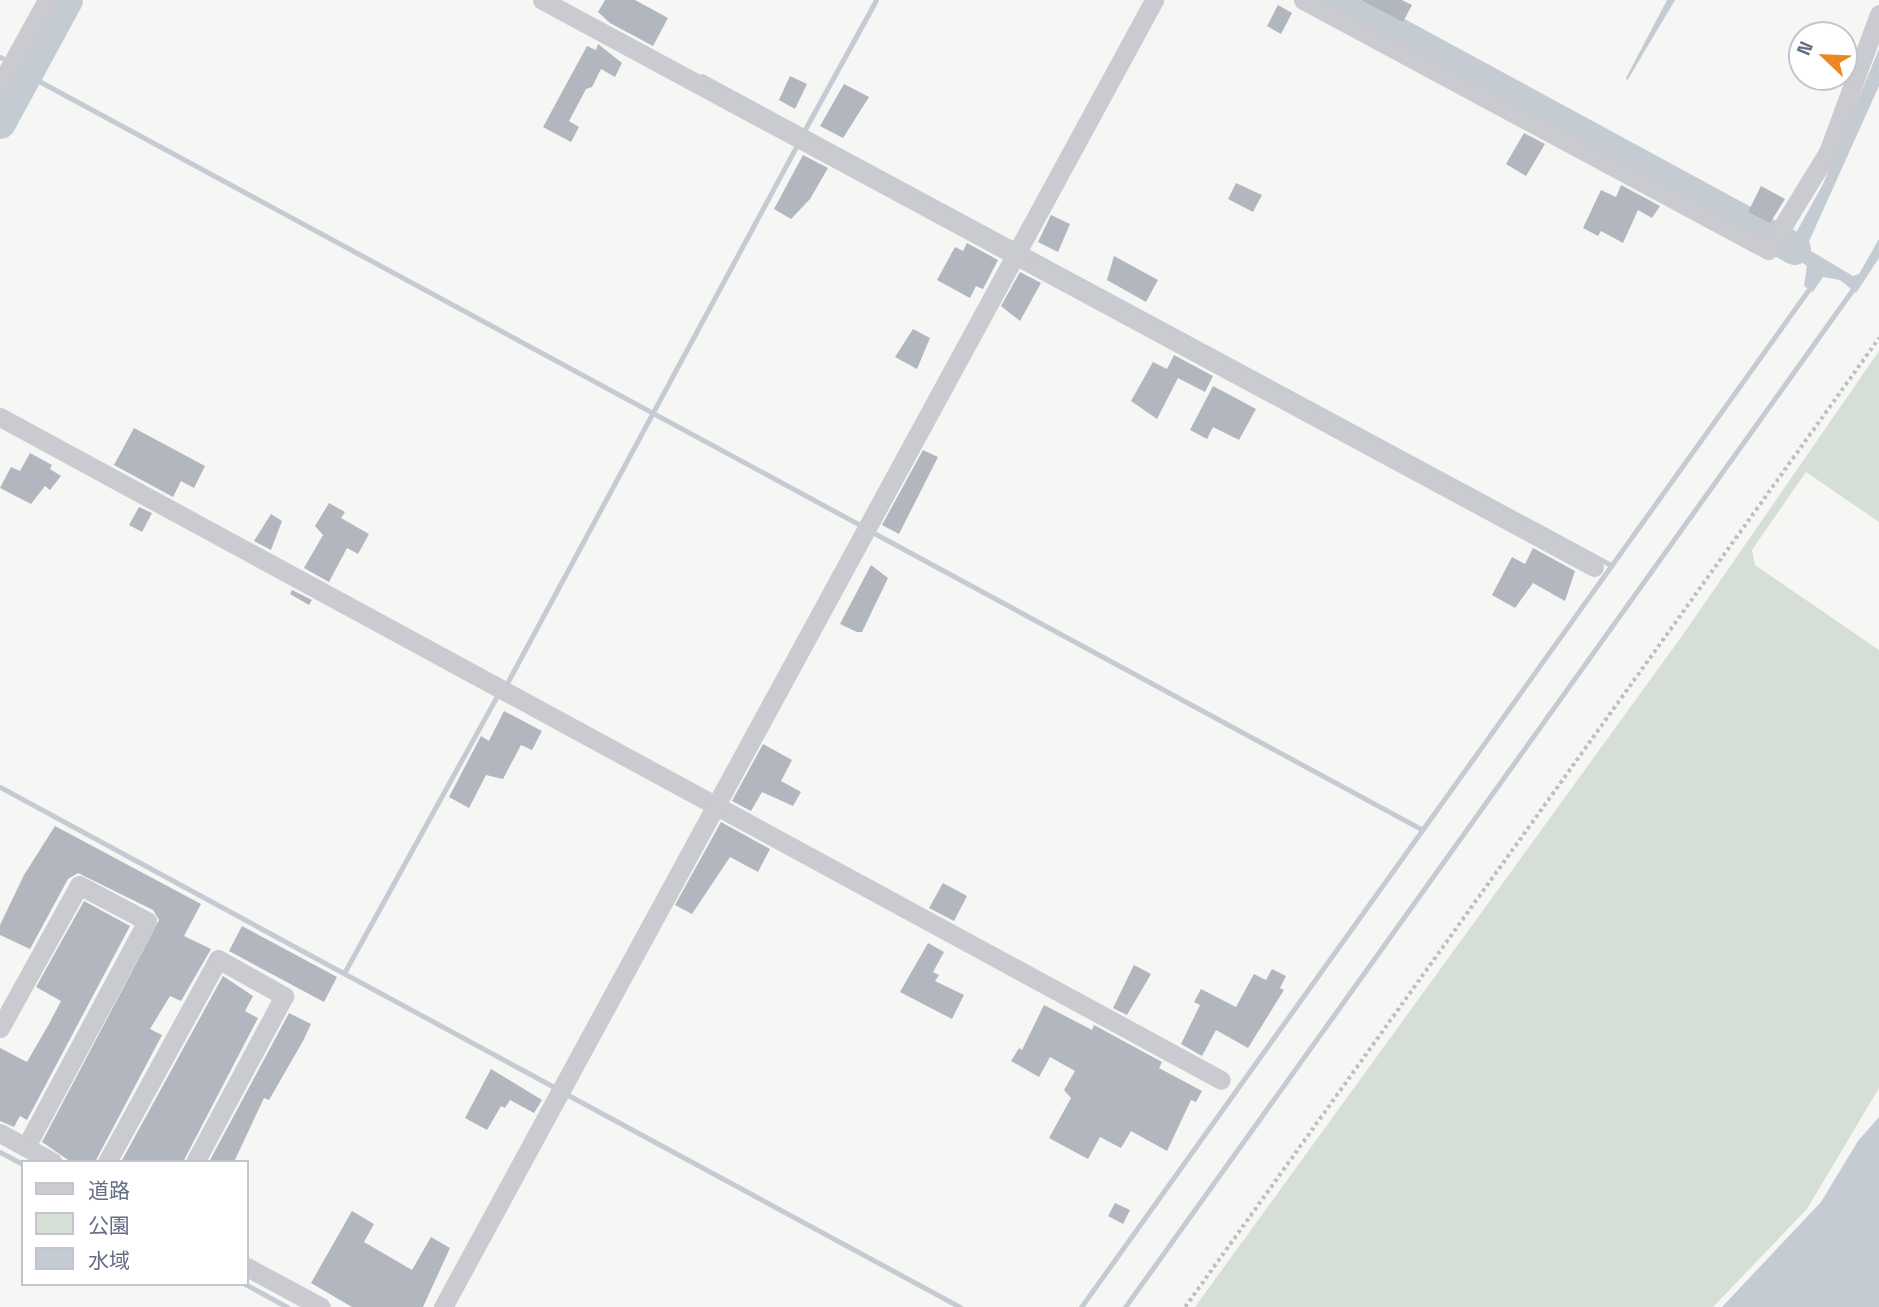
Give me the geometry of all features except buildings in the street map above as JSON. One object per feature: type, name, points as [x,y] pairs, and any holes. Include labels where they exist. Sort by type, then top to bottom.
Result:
[{"type":"street","points":[[0,85],[47,0]]},
{"type":"street","points":[[542,0],[1018,248],[1594,567]]},
{"type":"street","points":[[443,1307],[1154,0]]},
{"type":"street","points":[[1303,0],[1768,250],[1828,152],[1879,14]]},
{"type":"street","points":[[0,417],[1221,1080]]},
{"type":"street","points":[[0,1028],[79,885],[147,922],[26,1147]]},
{"type":"street","points":[[108,1160],[218,959],[284,996],[196,1160]]},
{"type":"street","points":[[0,1133],[49,1160]]},
{"type":"street","points":[[248,1268],[321,1307]]},
{"type":"path","points":[[1185,1307],[1879,338]]},
{"type":"green space","points":[[1879,351],[1879,522],[1806,472],[1752,550],[1755,565],[1879,650],[1879,1088],[1807,1209],[1713,1307],[1195,1307],[1682,636]]},
{"type":"water","points":[[1667,0],[1675,0],[1627,81],[1626,78]]},
{"type":"water","points":[[1879,49],[1879,86],[1806,248],[1853,276],[1859,274],[1879,239],[1879,258],[1856,293],[1840,280],[1823,277],[1813,292],[1804,286],[1807,266],[1786,251],[1823,184]]},
{"type":"water","points":[[1879,1117],[1879,1307],[1722,1307],[1821,1202],[1858,1141]]},
{"type":"waterway","points":[[0,123],[67,0]]},
{"type":"waterway","points":[[804,131],[876,0]]},
{"type":"waterway","points":[[1336,0],[1795,249]]},
{"type":"waterway","points":[[26,74],[860,525]]},
{"type":"waterway","points":[[702,76],[1611,565]]},
{"type":"waterway","points":[[507,683],[797,145]]},
{"type":"waterway","points":[[1081,1307],[1812,285]]},
{"type":"waterway","points":[[1125,1307],[1856,285]]},
{"type":"waterway","points":[[872,532],[1421,829]]},
{"type":"waterway","points":[[344,973],[497,696]]},
{"type":"waterway","points":[[0,787],[554,1087]]},
{"type":"waterway","points":[[568,1095],[960,1307]]},
{"type":"waterway","points":[[0,1152],[21,1163]]},
{"type":"waterway","points":[[248,1286],[287,1307]]}]
